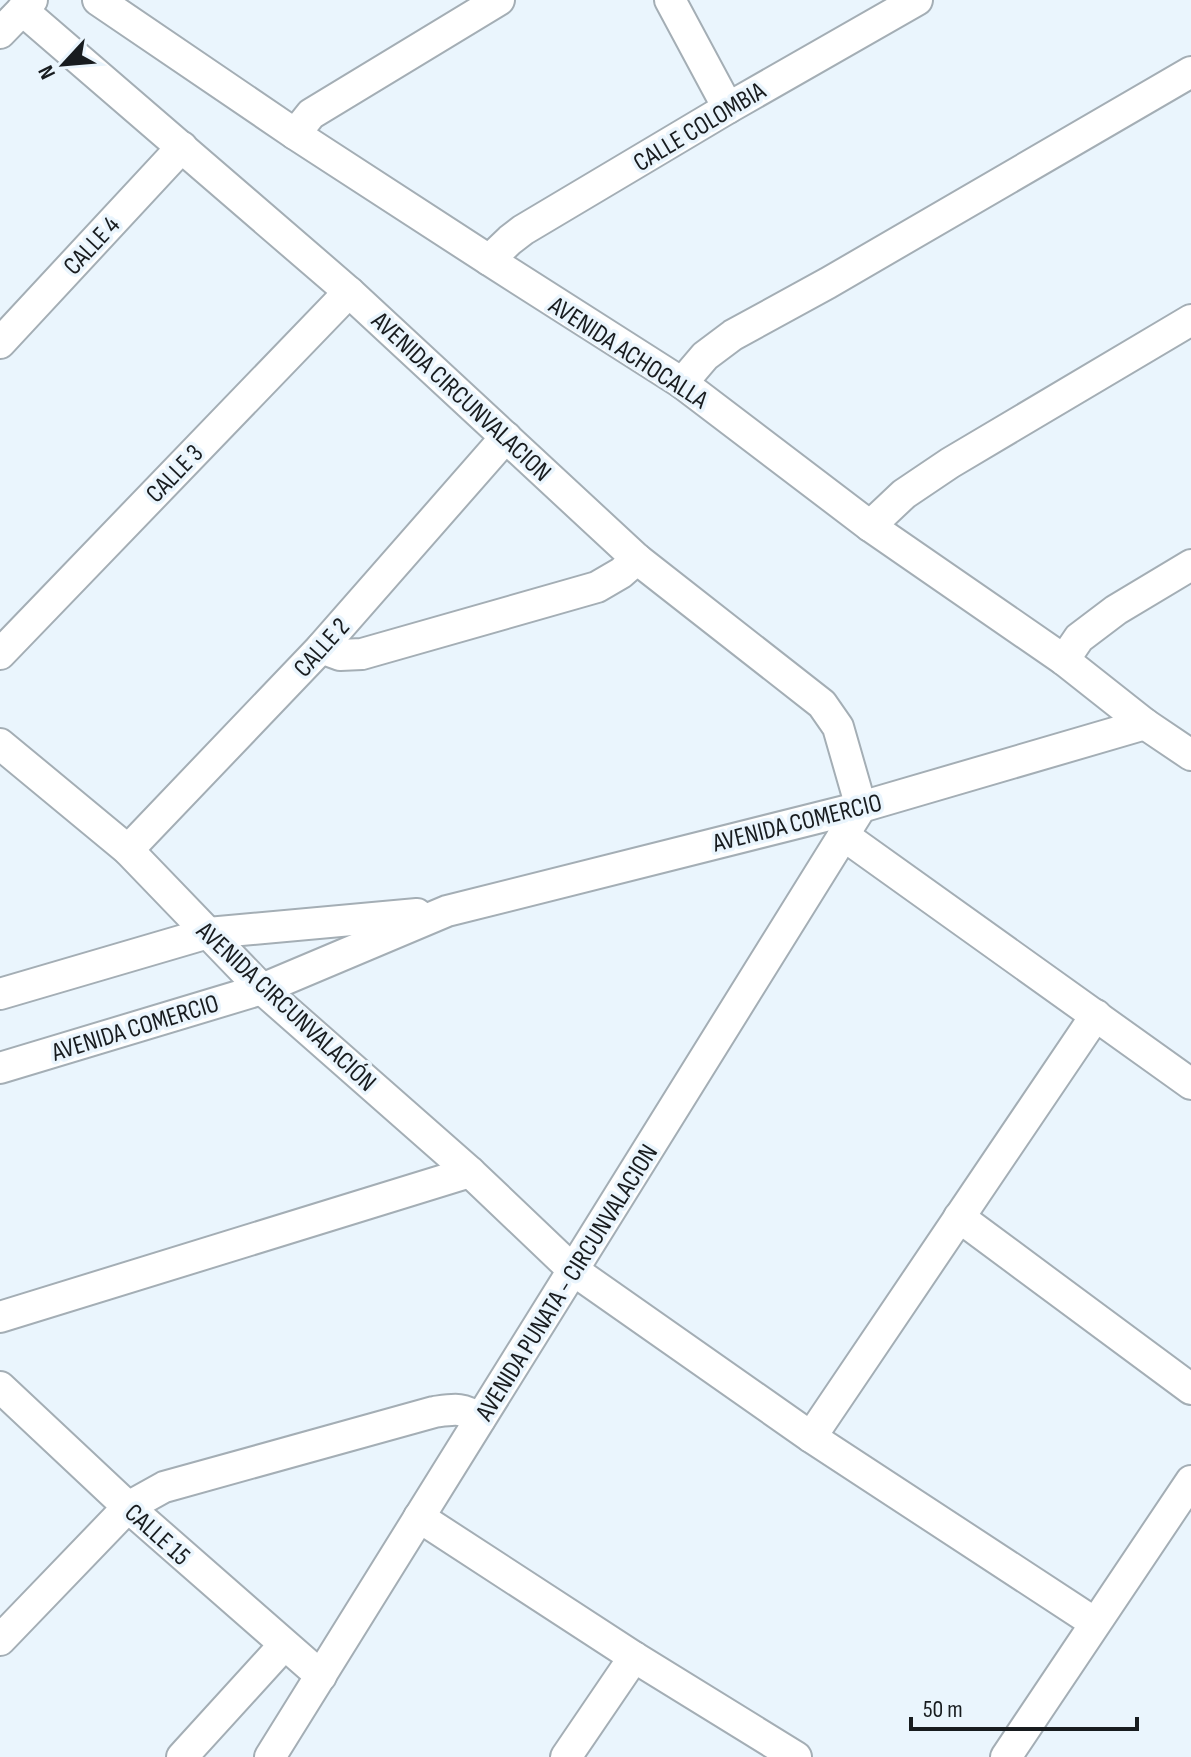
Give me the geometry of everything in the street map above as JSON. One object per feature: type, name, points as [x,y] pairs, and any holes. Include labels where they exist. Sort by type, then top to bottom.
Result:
[{"type":"street","name":"AVENIDA ACHOCALLA","points":[[98,0],[295,134],[682,383],[870,526],[1064,660],[1145,724],[1191,755]]},
{"type":"street","points":[[295,134],[311,114],[499,0]]},
{"type":"street","points":[[670,0],[728,108]]},
{"type":"street","name":"CALLE COLOMBIA","points":[[489,260],[523,230],[917,0]]},
{"type":"street","points":[[0,33],[27,5]]},
{"type":"street","name":"AVENIDA CIRCUNVALACION","points":[[27,5],[182,147],[349,292],[637,559],[822,704],[838,727],[861,807]]},
{"type":"street","points":[[682,383],[705,356],[733,335],[1191,72]]},
{"type":"street","name":"CALLE 4","points":[[0,343],[182,147]]},
{"type":"street","name":"CALLE 3","points":[[0,654],[349,292]]},
{"type":"street","points":[[870,526],[904,494],[950,463],[1191,320]]},
{"type":"street","name":"CALLE 2","points":[[128,850],[321,648],[506,437]]},
{"type":"street","points":[[321,648],[340,655],[362,654],[392,646],[597,587],[637,559]]},
{"type":"street","points":[[1064,660],[1079,638],[1104,619],[1191,565]]},
{"type":"street","name":"AVENIDA COMERCIO","points":[[0,1068],[262,989],[447,911],[861,807],[1145,724]]},
{"type":"street","name":"AVENIDA CIRCUNVALACIÓN","points":[[1,746],[128,850],[262,989],[470,1172],[573,1270],[811,1437],[1095,1623]]},
{"type":"street","name":"AVENIDA PUNATA - CIRCUNVALACION","points":[[270,1757],[861,807]]},
{"type":"street","points":[[843,835],[1191,1084]]},
{"type":"street","name":"AVENIDA COMERCIO","points":[[0,994],[208,933],[447,911]]},
{"type":"street","points":[[811,1437],[1096,1015]]},
{"type":"street","points":[[0,1317],[470,1172]]},
{"type":"street","points":[[959,1217],[1191,1389]]},
{"type":"street","name":"CALLE 15","points":[[0,1387],[128,1507],[321,1676]]},
{"type":"street","points":[[0,1640],[128,1507],[164,1487],[434,1412],[457,1408],[480,1419]]},
{"type":"street","points":[[1006,1757],[1191,1481]]},
{"type":"street","points":[[419,1517],[634,1657],[796,1757]]},
{"type":"street","points":[[182,1757],[284,1645]]},
{"type":"street","points":[[566,1757],[634,1657]]}]
